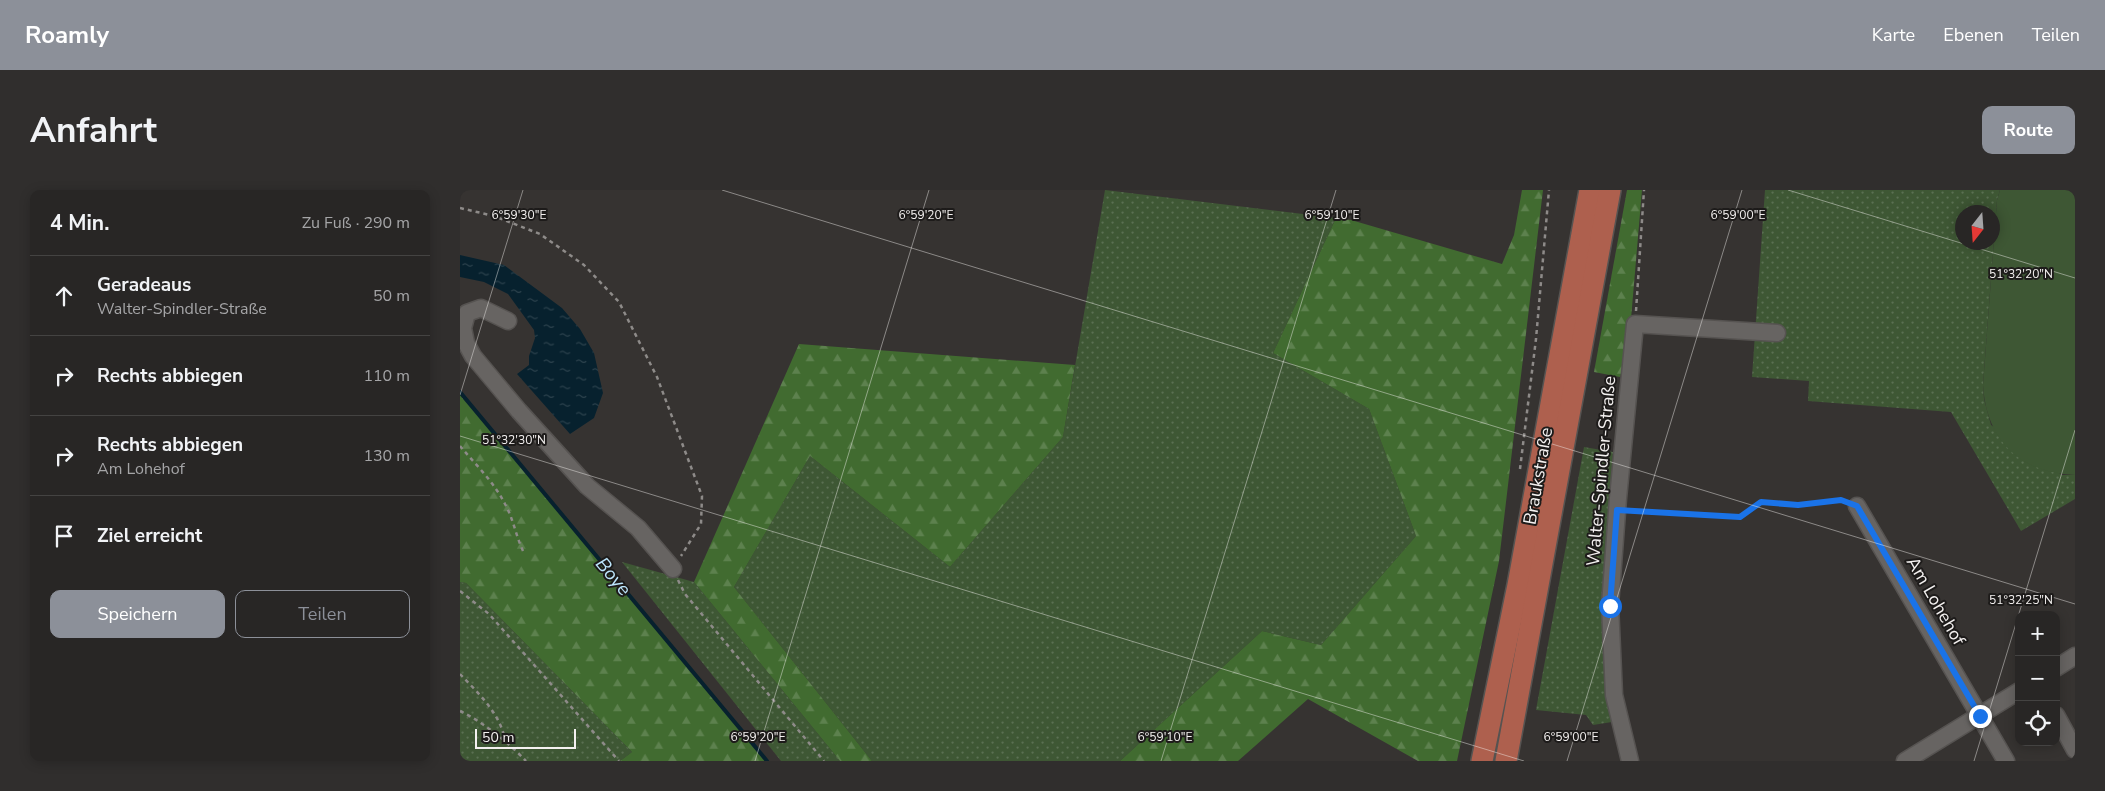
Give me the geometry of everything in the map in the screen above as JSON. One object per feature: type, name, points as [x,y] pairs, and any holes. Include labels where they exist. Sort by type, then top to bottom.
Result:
[{"type":"main road","name":"Braukstraße","points":[[1482,761],[1518,584],[1590,190]]},
{"type":"main road","name":"Braukstraße","points":[[1506,761],[1610,190]]},
{"type":"street","points":[[508,321],[481,308],[467,313],[463,328],[466,343],[473,356],[587,486],[638,528],[673,569]]},
{"type":"street","points":[[1635,324],[1777,333]]},
{"type":"street","name":"Walter-Spindler-Straße","points":[[1630,761],[1614,695],[1610,606],[1617,510],[1635,324]]},
{"type":"street","name":"Am Lohehof","points":[[1857,506],[2006,761]]},
{"type":"street","points":[[2060,665],[2075,656]]},
{"type":"street","points":[[1905,761],[2015,694]]},
{"type":"street","points":[[2060,722],[2075,750]]},
{"type":"path","points":[[1520,474],[1536,339],[1549,190]]},
{"type":"path","points":[[1635,324],[1644,190]]},
{"type":"path","points":[[460,208],[494,216],[540,234],[584,265],[619,302],[656,377],[702,496],[701,524],[673,569],[684,594],[824,761]]},
{"type":"path","points":[[460,446],[495,488],[506,505],[523,551]]},
{"type":"path","points":[[1617,510],[1740,517],[1761,502],[1798,505],[1841,500],[1857,506]]},
{"type":"path","points":[[460,591],[488,614],[619,761]]},
{"type":"path","points":[[460,674],[491,709],[502,728],[505,740]]},
{"type":"path","points":[[460,711],[470,716],[495,736],[505,740],[526,761]]},
{"type":"green space","points":[[1105,190],[1336,218],[1273,353],[1369,409],[1416,536],[1321,645],[1262,631],[1120,761],[872,761],[734,587],[810,456],[950,567],[1063,437]]},
{"type":"green space","points":[[1522,190],[1543,190],[1499,561],[1457,761],[1418,761],[1308,699],[1238,761],[1120,761],[1262,631],[1321,645],[1416,536],[1369,409],[1273,353],[1336,218],[1351,220],[1502,264],[1514,235]]},
{"type":"green space","points":[[1627,190],[1642,190],[1630,331],[1626,357],[1620,377],[1594,372]]},
{"type":"green space","points":[[1765,190],[2000,190],[1997,205],[1955,205],[1955,250],[1993,250],[1983,385],[1984,399],[1991,425],[2062,475],[2075,475],[2075,499],[2021,531],[1951,412],[1808,401],[1809,381],[1752,377]]},
{"type":"green space","points":[[2000,190],[2075,190],[2075,475],[2055,473],[2038,468],[2010,450],[1999,437],[1991,422],[1986,405],[1983,385],[1993,250],[2000,250],[2000,205],[1997,205]]},
{"type":"green space","points":[[799,344],[1075,365],[1063,437],[950,567],[810,456],[734,587],[872,761],[840,761],[694,582]]},
{"type":"green space","points":[[460,394],[768,761],[620,761],[632,752],[466,583],[460,582]]},
{"type":"green space","points":[[1584,447],[1613,452],[1603,621],[1604,655],[1612,722],[1593,725],[1586,715],[1536,710]]},
{"type":"green space","points":[[622,562],[694,582],[840,761],[781,761]]},
{"type":"green space","points":[[460,582],[466,583],[632,752],[620,761],[460,761]]},
{"type":"water","points":[[460,255],[504,265],[562,308],[580,329],[594,353],[603,393],[594,418],[570,434],[517,374],[529,365],[529,356],[535,338],[534,330],[508,294],[484,282],[460,277]]},
{"type":"waterway","name":"Boye","points":[[460,392],[767,761]]},
{"type":"route","points":[[1610,606],[1617,510],[1740,517],[1761,502],[1798,505],[1841,500],[1857,506],[1980,716]]}]
